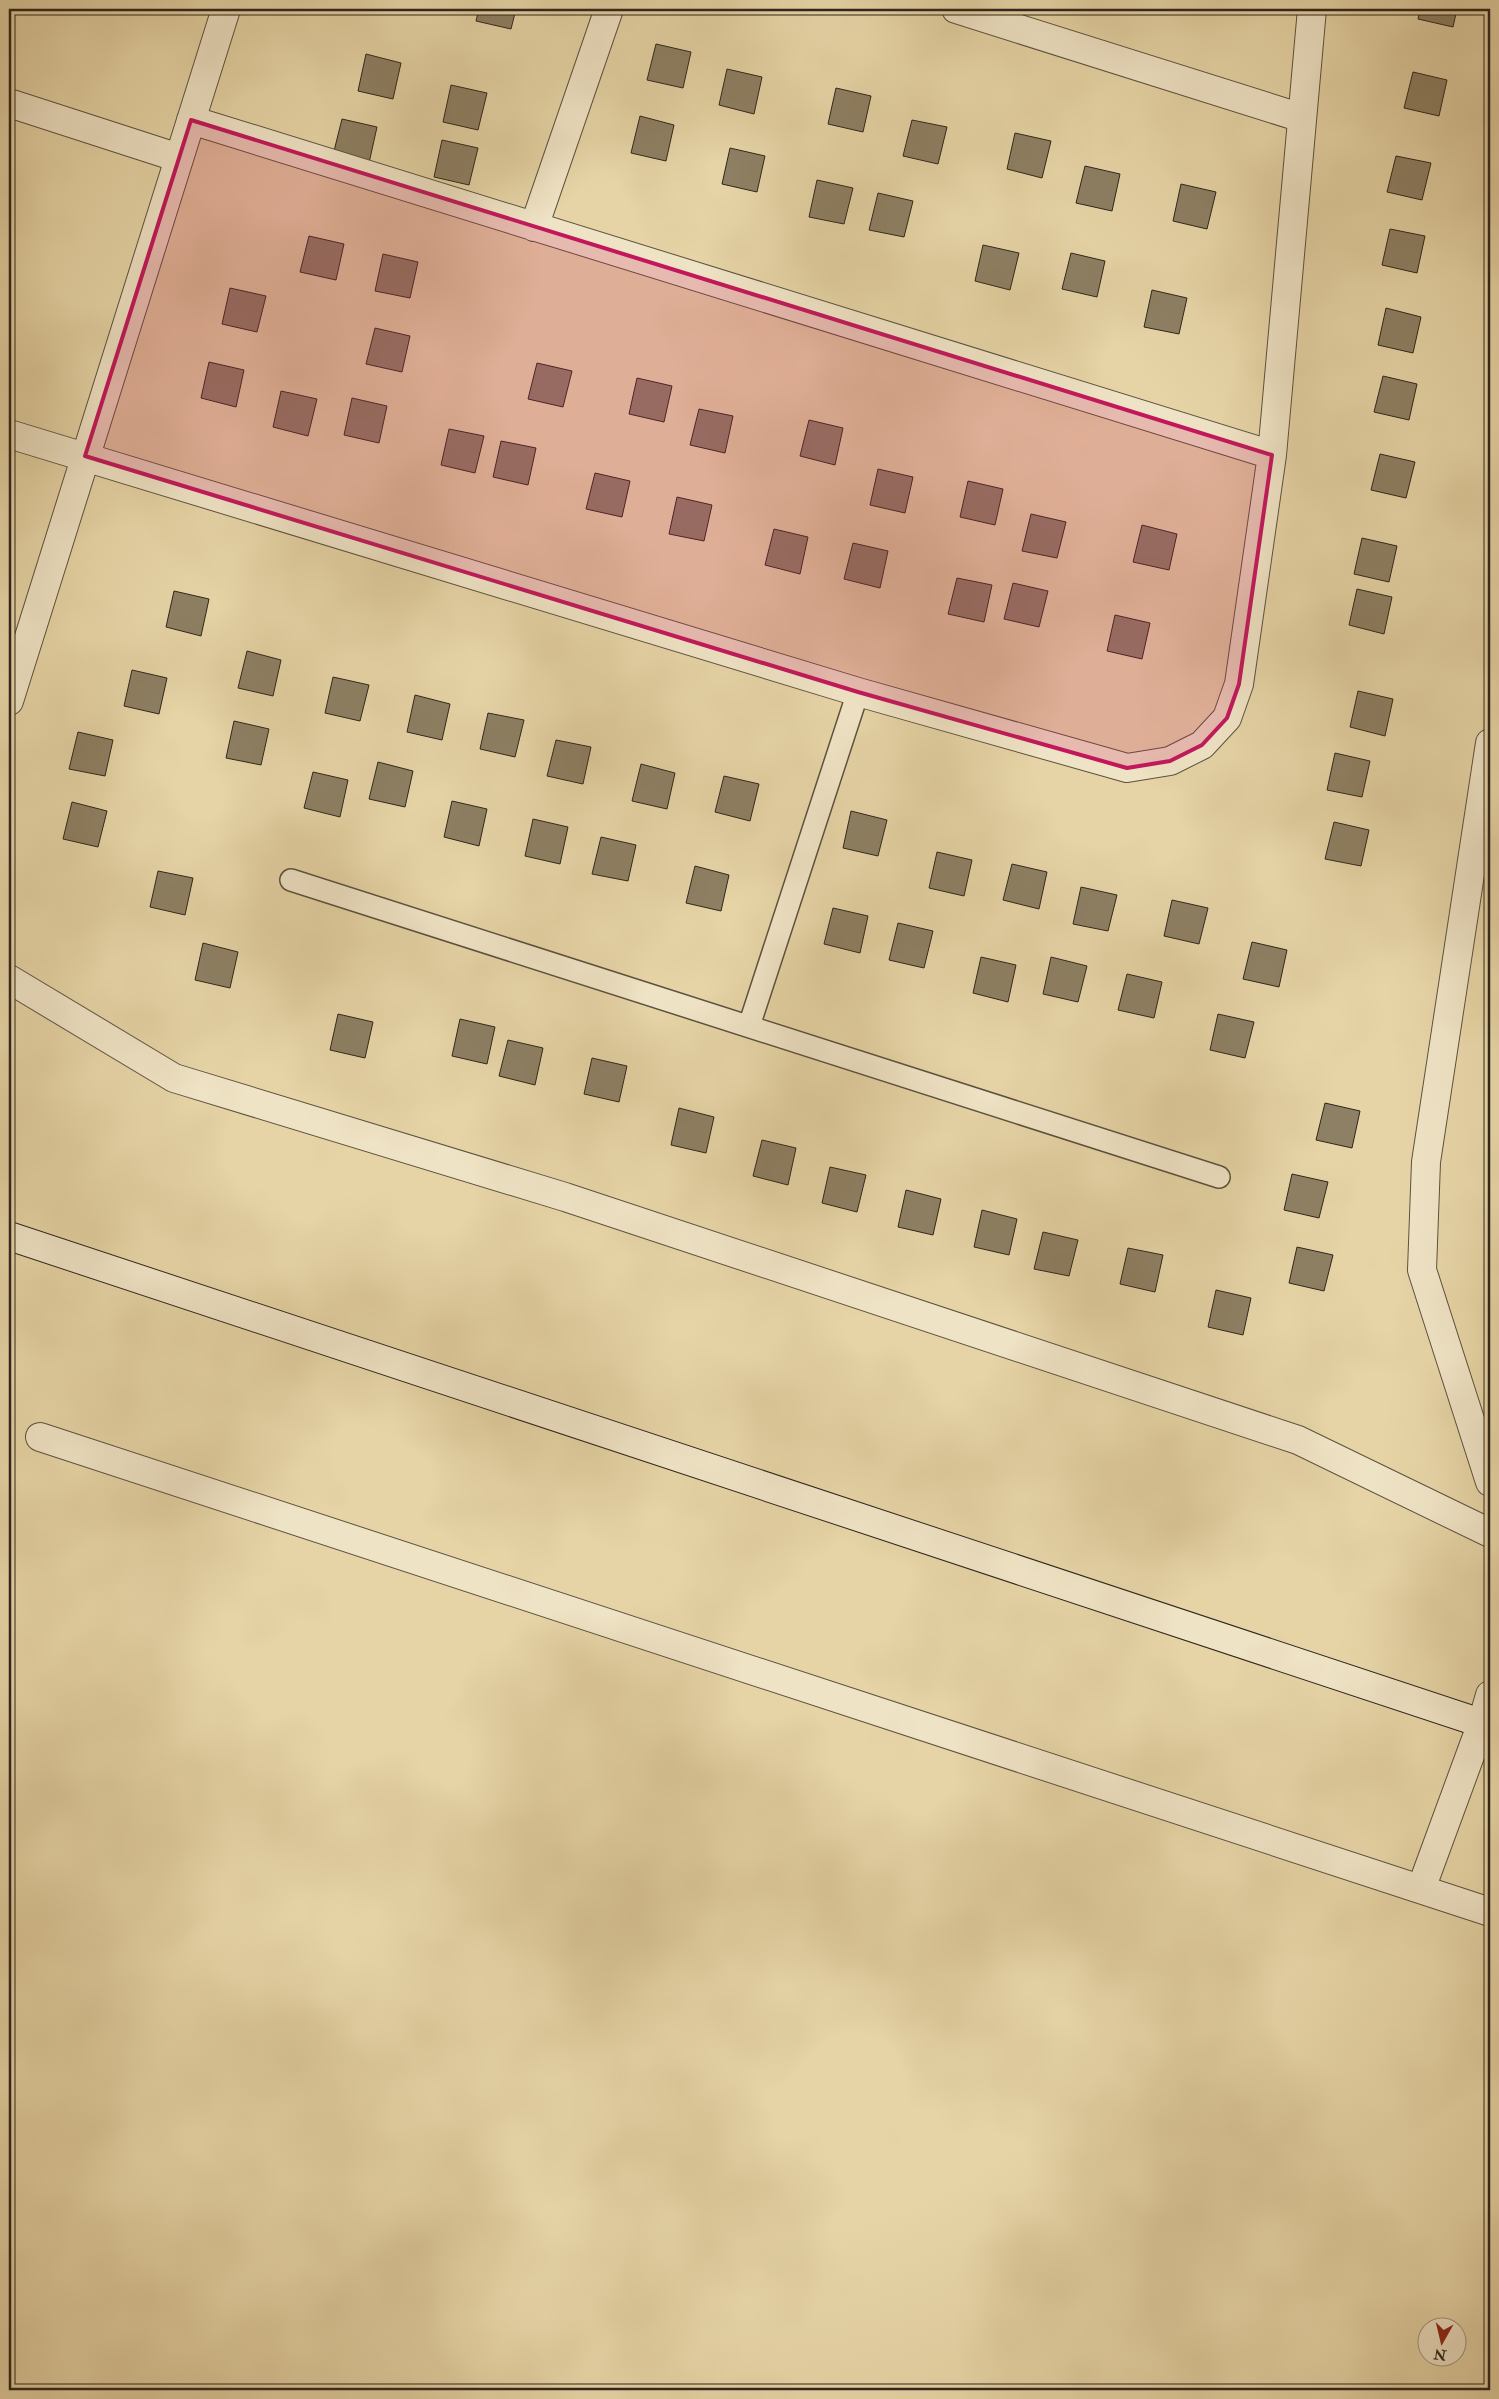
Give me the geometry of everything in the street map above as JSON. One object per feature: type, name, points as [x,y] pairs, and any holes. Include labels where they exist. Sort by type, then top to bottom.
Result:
[{"type":"street","points":[[9,701],[226,9]]},
{"type":"street","points":[[534,227],[608,9]]},
{"type":"street","points":[[956,9],[1302,118]]},
{"type":"street","points":[[9,434],[858,692],[1127,768],[1170,761],[1202,746],[1227,718],[1239,684],[1272,455],[1312,9]]},
{"type":"street","points":[[9,103],[179,158]]},
{"type":"street","points":[[191,120],[1272,455]]},
{"type":"street","points":[[1490,743],[1426,1162],[1422,1270],[1490,1482]]},
{"type":"street","points":[[9,979],[174,1078],[565,1197],[1298,1440],[1490,1533]]},
{"type":"street","points":[[9,1236],[1486,1724]]},
{"type":"street","points":[[40,1437],[1490,1912]]},
{"type":"street","points":[[1420,1889],[1486,1724],[1490,1695]]},
{"type":"lane","points":[[749,1026],[858,692]]},
{"type":"lane","points":[[291,880],[1219,1177]]},
{"type":"highlighted area","points":[[191,120],[1272,455],[1239,684],[1227,718],[1202,745],[1170,761],[1127,768],[858,692],[85,456]]},
{"type":"building","points":[[479,9],[516,9],[511,29],[476,21]]},
{"type":"building","points":[[1420,9],[1457,9],[1453,27],[1418,19]]},
{"type":"building","points":[[656,44],[691,52],[683,88],[647,80]]},
{"type":"building","points":[[366,54],[401,63],[393,99],[358,91]]},
{"type":"building","points":[[727,69],[762,77],[754,114],[719,105]]},
{"type":"building","points":[[1413,72],[1447,80],[1439,116],[1404,108]]},
{"type":"building","points":[[451,85],[487,93],[478,130],[443,122]]},
{"type":"building","points":[[836,88],[871,96],[863,132],[828,124]]},
{"type":"building","points":[[640,116],[674,125],[666,161],[631,153]]},
{"type":"building","points":[[342,119],[377,127],[369,163],[333,155]]},
{"type":"building","points":[[912,120],[947,127],[938,164],[903,156]]},
{"type":"building","points":[[1015,133],[1051,141],[1042,178],[1007,169]]},
{"type":"building","points":[[442,140],[478,148],[469,185],[434,177]]},
{"type":"building","points":[[730,148],[765,156],[757,192],[722,184]]},
{"type":"building","points":[[1396,156],[1431,163],[1422,200],[1387,192]]},
{"type":"building","points":[[1085,166],[1120,174],[1112,211],[1076,203]]},
{"type":"building","points":[[817,180],[853,188],[844,224],[809,217]]},
{"type":"building","points":[[1181,184],[1216,192],[1207,229],[1173,221]]},
{"type":"building","points":[[878,193],[913,201],[904,237],[869,230]]},
{"type":"building","points":[[1390,229],[1425,236],[1417,273],[1382,265]]},
{"type":"building","points":[[309,236],[344,244],[336,280],[300,272]]},
{"type":"building","points":[[983,245],[1019,253],[1010,290],[975,281]]},
{"type":"building","points":[[1071,253],[1105,261],[1097,297],[1062,289]]},
{"type":"building","points":[[383,254],[418,262],[410,298],[375,291]]},
{"type":"building","points":[[230,288],[266,296],[257,332],[222,324]]},
{"type":"building","points":[[1152,290],[1187,298],[1179,334],[1144,327]]},
{"type":"building","points":[[1386,308],[1421,317],[1413,353],[1378,345]]},
{"type":"building","points":[[375,328],[410,336],[402,372],[366,364]]},
{"type":"building","points":[[209,362],[244,370],[236,407],[201,398]]},
{"type":"building","points":[[537,363],[572,371],[563,407],[528,399]]},
{"type":"building","points":[[1383,376],[1417,384],[1409,420],[1374,412]]},
{"type":"building","points":[[637,378],[672,386],[664,422],[629,414]]},
{"type":"building","points":[[281,391],[317,399],[308,436],[273,427]]},
{"type":"building","points":[[352,398],[387,406],[379,443],[344,435]]},
{"type":"building","points":[[699,409],[733,416],[725,453],[690,445]]},
{"type":"building","points":[[809,420],[843,428],[835,465],[800,456]]},
{"type":"building","points":[[449,429],[484,436],[475,473],[441,465]]},
{"type":"building","points":[[501,441],[536,448],[528,485],[493,477]]},
{"type":"building","points":[[1380,454],[1415,462],[1406,498],[1371,490]]},
{"type":"building","points":[[878,469],[913,477],[905,513],[870,505]]},
{"type":"building","points":[[595,473],[630,481],[622,517],[586,509]]},
{"type":"building","points":[[968,481],[1003,489],[995,525],[960,517]]},
{"type":"building","points":[[677,497],[712,505],[704,541],[669,534]]},
{"type":"building","points":[[1031,514],[1066,522],[1057,558],[1022,551]]},
{"type":"building","points":[[1142,525],[1177,534],[1169,570],[1133,562]]},
{"type":"building","points":[[774,529],[808,537],[800,574],[765,565]]},
{"type":"building","points":[[1362,538],[1397,546],[1389,582],[1354,574]]},
{"type":"building","points":[[853,543],[888,551],[880,588],[844,579]]},
{"type":"building","points":[[957,578],[992,585],[984,622],[948,614]]},
{"type":"building","points":[[1013,583],[1048,591],[1039,627],[1004,619]]},
{"type":"building","points":[[1357,589],[1392,597],[1384,634],[1349,625]]},
{"type":"building","points":[[174,591],[209,599],[201,636],[166,627]]},
{"type":"building","points":[[1115,615],[1150,623],[1142,659],[1107,651]]},
{"type":"building","points":[[247,651],[281,660],[273,696],[238,688]]},
{"type":"building","points":[[132,670],[167,678],[159,714],[124,706]]},
{"type":"building","points":[[333,677],[369,685],[360,721],[325,713]]},
{"type":"building","points":[[1358,691],[1393,699],[1385,736],[1350,727]]},
{"type":"building","points":[[415,695],[450,704],[442,740],[407,732]]},
{"type":"building","points":[[488,713],[524,720],[515,757],[480,749]]},
{"type":"building","points":[[234,721],[269,729],[261,765],[226,758]]},
{"type":"building","points":[[78,732],[113,740],[105,776],[69,769]]},
{"type":"building","points":[[556,740],[591,747],[583,784],[547,776]]},
{"type":"building","points":[[1335,753],[1370,761],[1362,797],[1327,790]]},
{"type":"building","points":[[378,762],[413,771],[405,807],[369,799]]},
{"type":"building","points":[[641,764],[675,773],[667,809],[632,801]]},
{"type":"building","points":[[313,772],[348,780],[340,817],[304,808]]},
{"type":"building","points":[[724,776],[759,784],[750,821],[715,812]]},
{"type":"building","points":[[452,801],[487,809],[479,846],[444,837]]},
{"type":"building","points":[[72,802],[107,811],[98,847],[63,839]]},
{"type":"building","points":[[851,811],[887,820],[878,856],[843,848]]},
{"type":"building","points":[[533,819],[568,827],[560,864],[525,856]]},
{"type":"building","points":[[1334,822],[1369,830],[1361,866],[1325,859]]},
{"type":"building","points":[[601,837],[636,845],[628,881],[592,874]]},
{"type":"building","points":[[937,852],[972,860],[964,896],[929,888]]},
{"type":"building","points":[[1012,864],[1047,872],[1039,909],[1003,900]]},
{"type":"building","points":[[695,866],[729,875],[721,911],[686,903]]},
{"type":"building","points":[[158,871],[193,878],[185,915],[150,907]]},
{"type":"building","points":[[1081,887],[1117,895],[1108,931],[1073,924]]},
{"type":"building","points":[[1172,900],[1208,908],[1199,944],[1164,936]]},
{"type":"building","points":[[833,908],[868,916],[860,953],[824,944]]},
{"type":"building","points":[[898,923],[933,931],[924,968],[889,960]]},
{"type":"building","points":[[1252,942],[1287,950],[1279,987],[1243,979]]},
{"type":"building","points":[[203,943],[238,952],[230,988],[195,980]]},
{"type":"building","points":[[981,957],[1016,965],[1008,1002],[973,993]]},
{"type":"building","points":[[1051,957],[1087,966],[1078,1002],[1043,994]]},
{"type":"building","points":[[1127,974],[1162,982],[1154,1018],[1118,1010]]},
{"type":"building","points":[[338,1014],[373,1022],[365,1058],[330,1050]]},
{"type":"building","points":[[1218,1014],[1254,1022],[1245,1058],[1210,1050]]},
{"type":"building","points":[[460,1019],[495,1027],[487,1064],[452,1056]]},
{"type":"building","points":[[508,1040],[543,1048],[535,1085],[499,1076]]},
{"type":"building","points":[[592,1058],[627,1066],[619,1102],[584,1094]]},
{"type":"building","points":[[1325,1103],[1360,1111],[1352,1148],[1316,1140]]},
{"type":"building","points":[[679,1108],[714,1117],[706,1153],[671,1145]]},
{"type":"building","points":[[762,1140],[796,1148],[788,1185],[753,1176]]},
{"type":"building","points":[[830,1167],[866,1175],[857,1212],[822,1203]]},
{"type":"building","points":[[1292,1174],[1328,1182],[1319,1218],[1284,1210]]},
{"type":"building","points":[[906,1190],[941,1199],[933,1235],[898,1227]]},
{"type":"building","points":[[982,1210],[1017,1219],[1009,1255],[974,1247]]},
{"type":"building","points":[[1043,1232],[1078,1240],[1069,1276],[1034,1269]]},
{"type":"building","points":[[1297,1247],[1333,1255],[1324,1291],[1289,1283]]},
{"type":"building","points":[[1128,1248],[1163,1255],[1155,1292],[1120,1284]]},
{"type":"building","points":[[1216,1290],[1251,1298],[1243,1335],[1208,1327]]}]
